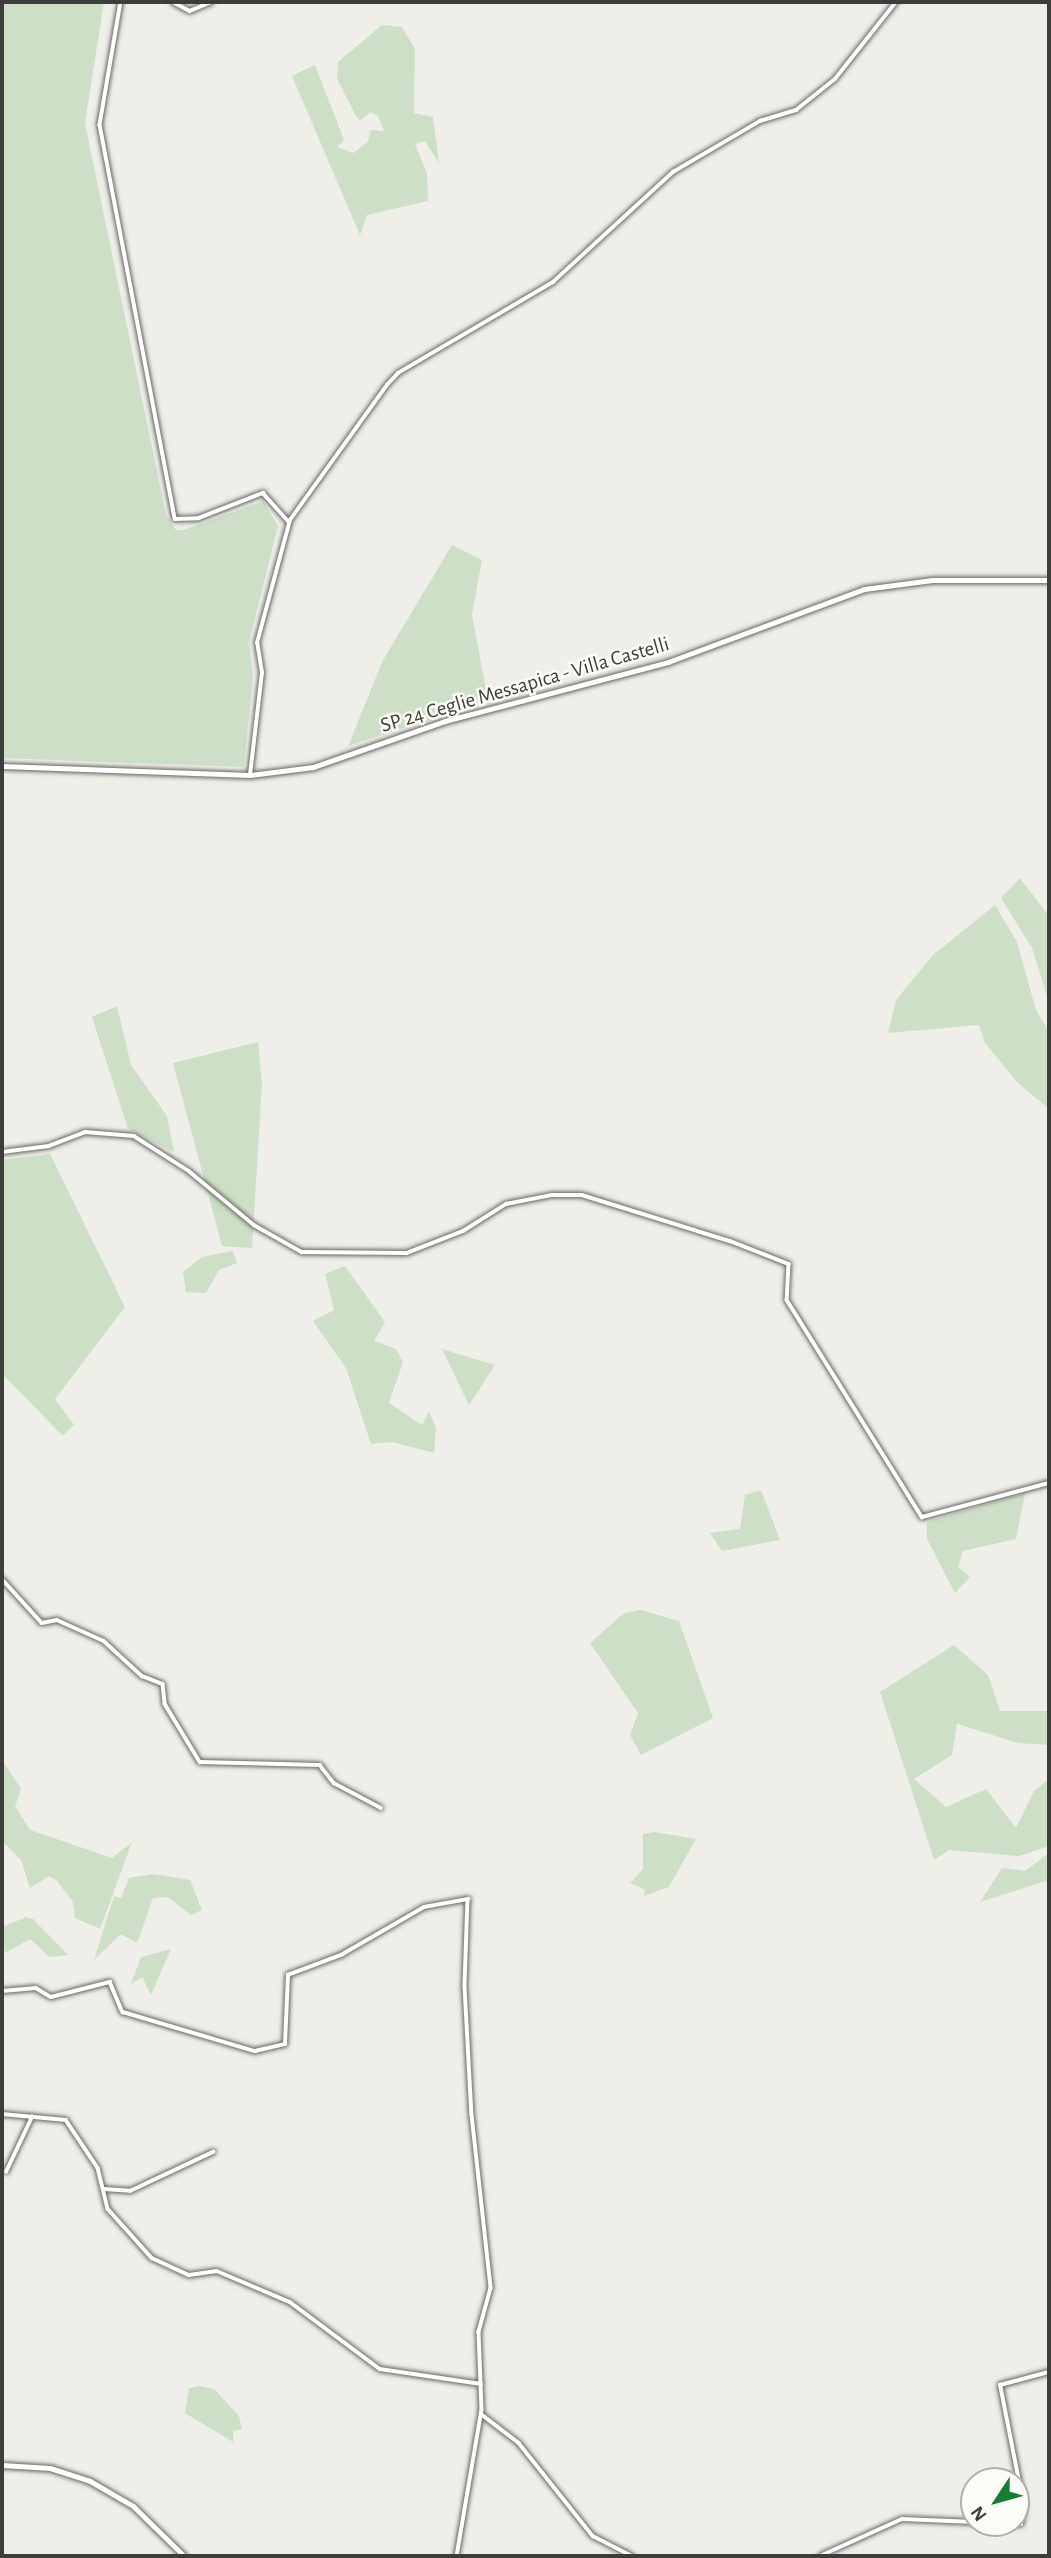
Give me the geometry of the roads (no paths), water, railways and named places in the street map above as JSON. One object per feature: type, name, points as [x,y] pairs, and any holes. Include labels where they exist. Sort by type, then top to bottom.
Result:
[{"type":"main road","name":"SP 24 Ceglie Messapica - Villa Castelli","points":[[2,766],[250,775],[313,767],[445,721],[621,677],[864,589],[932,580],[1049,580]]},
{"type":"main road","points":[[2,2465],[50,2468],[90,2481],[133,2506],[184,2556]]},
{"type":"street","points":[[121,2],[100,125],[175,519],[199,518],[263,493],[289,522]]},
{"type":"street","points":[[173,2],[190,11],[211,2]]},
{"type":"street","points":[[250,775],[262,673],[257,643],[289,522],[398,373],[553,282],[673,172],[761,121],[796,110],[835,79],[896,2]]},
{"type":"street","points":[[2,1152],[49,1146],[85,1132],[134,1136],[189,1171],[254,1226],[302,1252],[407,1252],[463,1231],[506,1204],[552,1195],[582,1195],[730,1241],[789,1264],[787,1300],[922,1517],[1049,1483]]},
{"type":"street","points":[[2,1579],[42,1623],[57,1620],[104,1641],[142,1676],[163,1684],[165,1704],[200,1762],[320,1765],[334,1783],[381,1808]]},
{"type":"street","points":[[2,1992],[36,1988],[51,1997],[110,1982],[123,2012],[255,2051],[285,2044],[288,1975],[341,1955],[424,1907],[468,1899],[465,1987],[472,2115],[491,2288],[479,2332],[481,2414],[457,2556]]},
{"type":"street","points":[[2,2114],[66,2120],[92,2156],[108,2209],[152,2258],[189,2275],[217,2271],[290,2302],[380,2369],[481,2384]]},
{"type":"street","points":[[6,2172],[32,2117]]},
{"type":"street","points":[[104,2189],[130,2191],[213,2152]]},
{"type":"street","points":[[1016,2467],[1000,2385],[1049,2372]]},
{"type":"street","points":[[481,2414],[519,2443],[593,2536],[632,2556]]},
{"type":"street","points":[[820,2556],[902,2519],[960,2521]]}]
